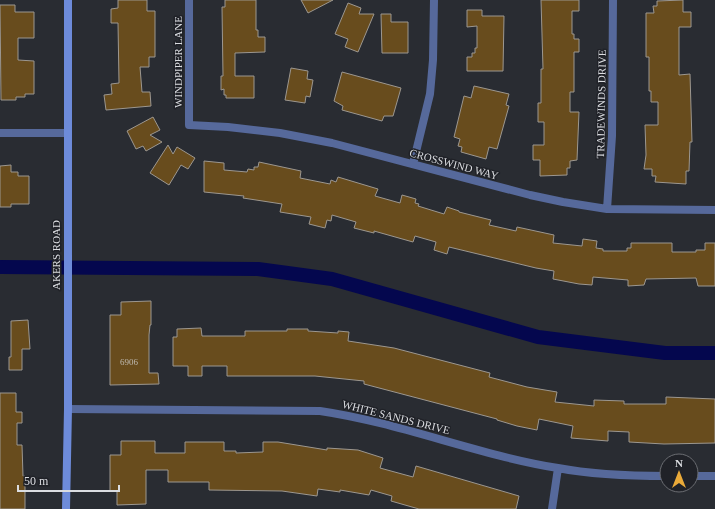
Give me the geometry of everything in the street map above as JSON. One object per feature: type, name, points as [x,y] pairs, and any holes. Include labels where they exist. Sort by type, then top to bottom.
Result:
[{"type":"street","name":"AKERS ROAD","points":[[66,509],[68,409],[68,0]]},
{"type":"street","name":"WINDPIPER LANE","points":[[189,0],[189,125]]},
{"type":"street","points":[[413,164],[430,94],[434,60],[434,0]]},
{"type":"street","name":"TRADEWINDS DRIVE","points":[[607,208],[612,136],[613,0]]},
{"type":"street","name":"CROSSWIND WAY","points":[[189,125],[228,127],[280,133],[332,143],[530,196],[563,202],[607,208],[715,210]]},
{"type":"street","points":[[0,132],[68,133]]},
{"type":"street","name":"WHITE SANDS DRIVE","points":[[68,409],[320,411],[354,416],[514,459],[558,468],[626,476],[659,476]]},
{"type":"street","points":[[552,509],[558,468]]},
{"type":"street","points":[[699,476],[715,476]]},
{"type":"building","points":[[118,0],[147,0],[147,11],[155,11],[155,57],[149,57],[149,67],[140,67],[142,92],[150,92],[151,106],[106,110],[104,95],[112,94],[111,84],[119,83],[118,23],[111,23],[111,9],[118,8]]},
{"type":"building","points":[[225,0],[256,0],[256,30],[258,30],[258,37],[265,37],[265,52],[235,53],[235,76],[254,76],[254,98],[226,98],[226,95],[224,95],[224,89],[221,90],[221,76],[223,76],[222,7],[225,7]]},
{"type":"building","points":[[301,0],[333,0],[308,13]]},
{"type":"building","points":[[541,0],[579,0],[579,11],[572,11],[572,34],[574,34],[574,39],[579,39],[579,52],[574,52],[574,92],[570,92],[570,112],[579,112],[577,160],[570,161],[570,168],[567,168],[567,175],[540,176],[540,160],[533,160],[533,145],[544,145],[544,122],[538,122],[538,103],[541,103],[541,69],[543,69]]},
{"type":"building","points":[[683,0],[683,12],[691,12],[691,27],[679,27],[679,75],[690,74],[692,142],[690,142],[689,171],[686,171],[686,184],[655,182],[656,176],[652,176],[652,169],[644,169],[646,155],[645,125],[658,125],[658,102],[651,102],[651,91],[649,91],[649,57],[646,57],[646,13],[654,13],[653,6],[657,6],[657,1]]},
{"type":"building","points":[[348,3],[361,8],[359,14],[374,14],[358,52],[345,47],[348,39],[335,34]]},
{"type":"building","points":[[0,5],[15,5],[15,12],[34,12],[34,38],[18,38],[18,60],[34,61],[34,94],[25,94],[25,97],[16,97],[16,100],[1,100]]},
{"type":"building","points":[[467,10],[482,10],[482,16],[504,16],[503,71],[467,71],[467,57],[472,57],[472,53],[475,53],[475,48],[477,48],[477,26],[467,27]]},
{"type":"building","points":[[381,14],[391,14],[391,22],[408,22],[408,53],[382,53]]},
{"type":"building","points":[[291,68],[308,71],[307,79],[313,80],[310,97],[306,96],[305,103],[285,100]]},
{"type":"building","points":[[342,72],[401,88],[393,116],[384,116],[382,121],[342,110],[343,106],[334,101]]},
{"type":"building","points":[[474,86],[509,94],[506,105],[509,106],[497,149],[489,147],[486,159],[461,152],[462,147],[458,146],[460,139],[454,137],[464,96],[471,98]]},
{"type":"building","points":[[153,117],[160,130],[150,135],[162,142],[146,151],[143,146],[136,149],[127,131]]},
{"type":"building","points":[[168,145],[173,154],[177,147],[195,158],[188,169],[181,165],[169,185],[150,173]]},
{"type":"building","points":[[204,161],[224,163],[224,170],[247,172],[248,169],[254,170],[254,167],[258,167],[259,162],[301,171],[300,178],[330,184],[331,180],[336,182],[338,177],[378,189],[375,196],[400,203],[402,195],[416,199],[415,203],[419,204],[418,206],[444,214],[447,207],[459,212],[491,220],[489,225],[516,231],[517,227],[554,235],[553,243],[582,246],[583,239],[597,241],[596,248],[603,249],[603,251],[627,251],[627,248],[631,248],[631,243],[672,243],[672,252],[696,252],[696,250],[705,250],[705,243],[715,243],[715,286],[698,286],[696,278],[646,279],[644,285],[628,286],[628,280],[593,277],[592,285],[579,284],[553,279],[554,271],[449,247],[447,254],[434,250],[436,242],[415,236],[413,242],[374,231],[374,233],[354,228],[356,222],[332,215],[331,221],[327,220],[325,228],[309,224],[311,217],[280,212],[282,204],[243,198],[244,196],[204,192]]},
{"type":"building","points":[[11,165],[11,172],[18,172],[18,176],[29,176],[29,204],[11,204],[11,207],[0,207],[0,166]]},
{"type":"building","points":[[151,301],[149,373],[158,373],[159,384],[110,385],[110,315],[121,315],[121,302]]},
{"type":"building","points":[[28,320],[30,349],[22,349],[22,370],[9,370],[9,357],[11,357],[11,321]]},
{"type":"building","points":[[201,328],[202,336],[245,336],[245,331],[287,331],[287,329],[308,329],[308,331],[338,333],[338,331],[349,332],[348,341],[394,348],[490,373],[489,377],[527,387],[557,392],[555,402],[594,406],[594,400],[624,401],[624,404],[666,404],[666,397],[715,399],[715,443],[664,444],[629,442],[629,432],[608,431],[608,441],[571,438],[573,426],[539,419],[537,430],[517,426],[497,419],[364,384],[364,381],[315,376],[227,376],[227,366],[202,366],[202,376],[188,376],[188,366],[173,366],[173,337],[177,337],[177,329]]},
{"type":"building","points":[[0,393],[16,393],[16,412],[22,412],[22,423],[17,423],[17,445],[22,445],[23,476],[25,476],[25,509],[0,509]]},
{"type":"building","points":[[121,441],[155,441],[155,453],[185,453],[185,442],[224,442],[224,451],[236,451],[236,453],[263,452],[263,442],[278,442],[327,450],[327,448],[358,450],[383,458],[380,468],[413,477],[416,466],[519,496],[516,509],[419,509],[391,501],[392,496],[371,490],[369,495],[340,490],[340,492],[318,489],[317,496],[282,491],[209,490],[209,482],[168,482],[168,470],[146,470],[146,504],[117,505],[117,491],[110,491],[110,455],[121,455]]},
{"type":"waterway","points":[[0,267],[258,269],[332,279],[538,337],[665,353],[715,353]]}]
